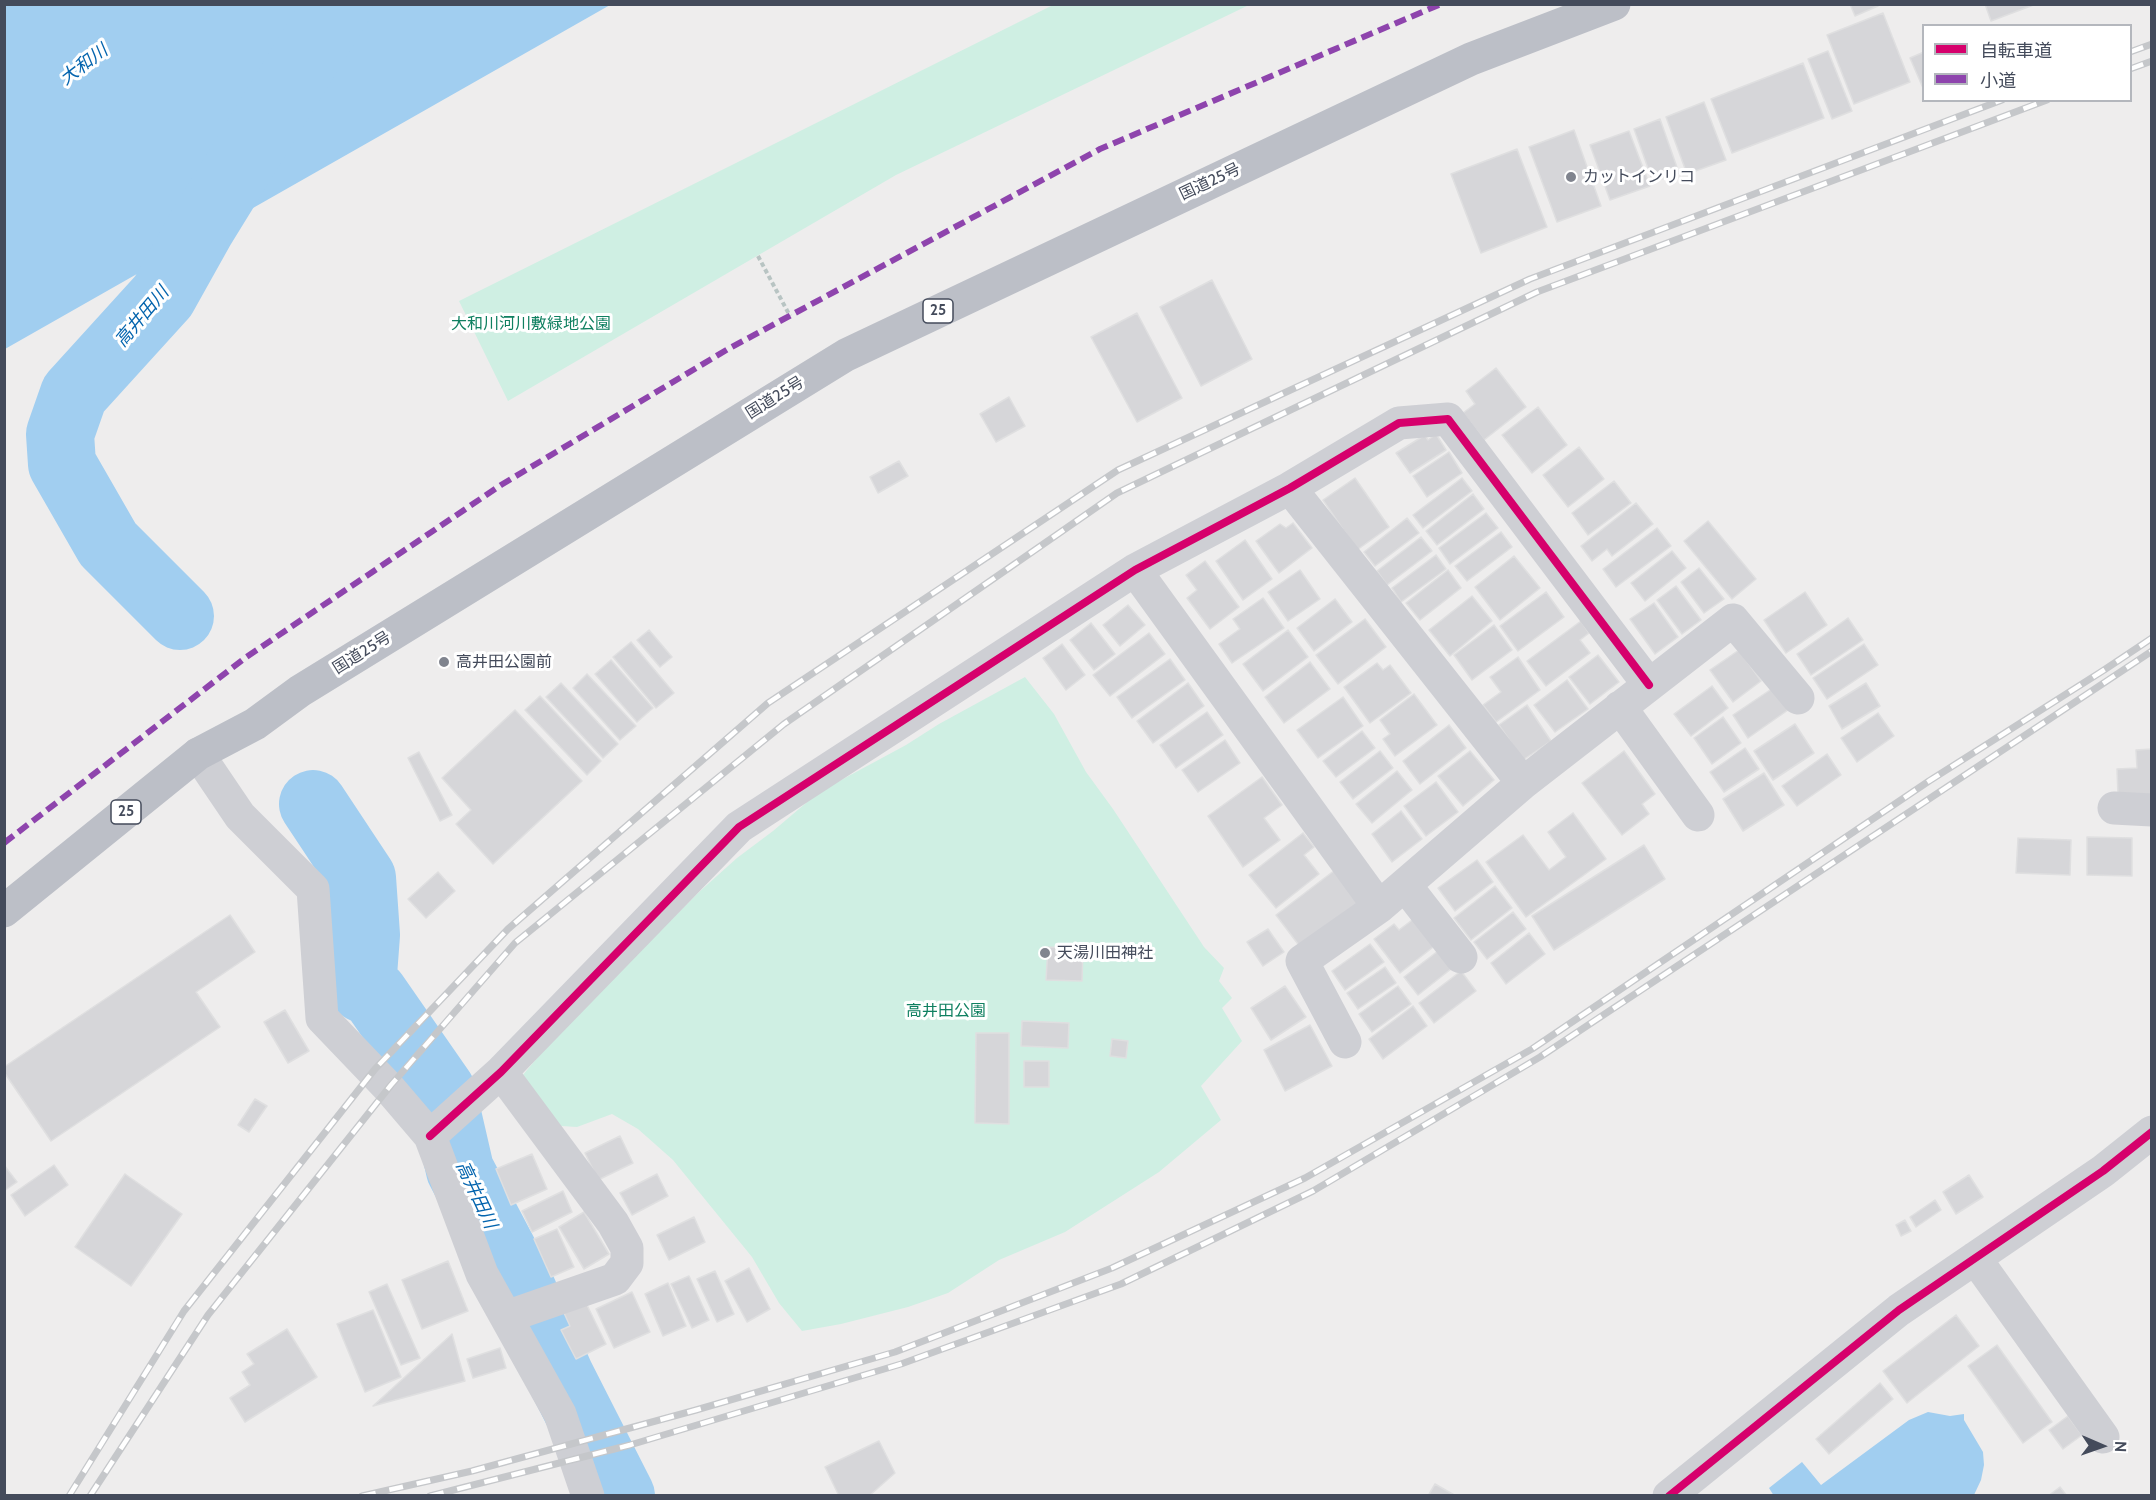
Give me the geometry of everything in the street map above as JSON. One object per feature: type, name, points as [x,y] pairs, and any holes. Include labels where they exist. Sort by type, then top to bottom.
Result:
[{"type":"highway","name":"国道25号","points":[[4,911],[198,754],[255,724],[300,691],[846,355],[1471,59],[1614,4]]},
{"type":"street","points":[[432,1135],[499,1074],[739,827],[1135,570],[1290,488],[1399,423],[1448,419],[1649,685]]},
{"type":"street","points":[[1290,488],[1523,783]]},
{"type":"street","points":[[1135,570],[1379,907]]},
{"type":"street","points":[[1345,1042],[1302,962],[1379,907],[1523,783],[1733,620],[1797,698]]},
{"type":"street","points":[[1620,706],[1698,816]]},
{"type":"street","points":[[198,754],[240,816],[312,890],[322,1018],[432,1135],[482,1274],[560,1414],[588,1496]]},
{"type":"street","points":[[2114,808],[2151,810]]},
{"type":"street","points":[[1405,885],[1461,957]]},
{"type":"street","points":[[499,1074],[613,1223],[627,1248],[627,1263],[615,1279],[506,1317]]},
{"type":"street","points":[[1669,1496],[1899,1310],[2103,1171],[2151,1132]]},
{"type":"street","points":[[1975,1258],[2103,1437]]},
{"type":"path","points":[[758,256],[790,316]]},
{"type":"green space","name":"大和川河川敷緑地公園","points":[[1053,5],[1249,5],[896,175],[508,401],[459,301]]},
{"type":"green space","name":"高井田公園","points":[[1025,677],[1054,714],[1086,772],[1204,947],[1224,968],[1219,981],[1232,998],[1222,1008],[1242,1041],[1201,1086],[1221,1120],[1159,1172],[1065,1232],[999,1260],[948,1293],[908,1307],[802,1331],[779,1303],[752,1257],[673,1160],[638,1129],[612,1114],[577,1127],[561,1126],[522,1076],[553,1039],[698,893],[737,858],[819,792]]},
{"type":"water","name":"大和川","points":[[5,4],[610,4],[610,5],[5,349]]},
{"type":"water","points":[[1928,1412],[1950,1416],[1964,1414],[1964,1420],[1983,1452],[1984,1465],[1981,1480],[1974,1495],[1774,1496],[1769,1488],[1802,1462],[1821,1485],[1909,1420]]},
{"type":"building","points":[[1850,4],[1878,4],[1878,6],[1855,16]]},
{"type":"building","points":[[1985,4],[2036,4],[1991,21]]},
{"type":"building","points":[[1883,13],[1910,82],[1854,104],[1827,35]]},
{"type":"building","points":[[1828,51],[1852,111],[1832,119],[1808,59]]},
{"type":"building","points":[[1922,53],[1922,86],[1910,58]]},
{"type":"building","points":[[1803,63],[1824,118],[1732,153],[1711,99]]},
{"type":"building","points":[[1704,102],[1726,160],[1687,174],[1666,117]]},
{"type":"building","points":[[1660,119],[1679,173],[1653,182],[1634,129]]},
{"type":"building","points":[[1574,130],[1601,206],[1557,222],[1529,147]]},
{"type":"building","points":[[1629,131],[1650,186],[1610,200],[1590,145]]},
{"type":"building","points":[[1517,149],[1547,227],[1481,253],[1451,174]]},
{"type":"building","points":[[1212,280],[1252,359],[1201,386],[1160,307]]},
{"type":"building","points":[[1137,313],[1182,398],[1137,422],[1091,337]]},
{"type":"building","points":[[1496,368],[1526,407],[1484,440],[1463,413],[1475,404],[1466,391]]},
{"type":"building","points":[[1009,397],[1025,426],[996,442],[980,414]]},
{"type":"building","points":[[1538,407],[1567,445],[1532,473],[1502,435]]},
{"type":"building","points":[[1436,434],[1446,450],[1410,473],[1396,453],[1425,435],[1428,440]]},
{"type":"building","points":[[1579,447],[1604,479],[1568,507],[1543,475]]},
{"type":"building","points":[[1449,452],[1462,473],[1427,497],[1413,476]]},
{"type":"building","points":[[899,461],[908,476],[878,493],[870,477]]},
{"type":"building","points":[[1355,478],[1389,527],[1357,550],[1323,500]]},
{"type":"building","points":[[1462,478],[1472,491],[1423,528],[1413,515]]},
{"type":"building","points":[[1614,481],[1631,503],[1588,535],[1572,513]]},
{"type":"building","points":[[1473,494],[1484,509],[1437,545],[1426,531]]},
{"type":"building","points":[[1636,503],[1653,524],[1612,556],[1607,549],[1592,561],[1581,546]]},
{"type":"building","points":[[1486,513],[1498,528],[1450,564],[1439,548]]},
{"type":"building","points":[[1407,518],[1419,533],[1375,566],[1364,552]]},
{"type":"building","points":[[1708,521],[1756,579],[1732,599],[1684,541]]},
{"type":"building","points":[[1293,523],[1312,548],[1279,573],[1256,541],[1280,524],[1286,528]]},
{"type":"building","points":[[1657,528],[1671,546],[1616,587],[1603,569]]},
{"type":"building","points":[[1501,532],[1512,547],[1467,581],[1455,566]]},
{"type":"building","points":[[1421,537],[1432,551],[1387,585],[1377,571]]},
{"type":"building","points":[[1245,540],[1272,579],[1243,600],[1216,561]]},
{"type":"building","points":[[1672,551],[1686,568],[1645,601],[1631,583]]},
{"type":"building","points":[[1436,555],[1446,569],[1401,602],[1392,588]]},
{"type":"building","points":[[1514,556],[1540,588],[1500,620],[1475,587]]},
{"type":"building","points":[[1205,561],[1239,607],[1210,629],[1187,598],[1197,590],[1186,575]]},
{"type":"building","points":[[1699,568],[1724,599],[1704,613],[1681,582]]},
{"type":"building","points":[[1300,570],[1320,599],[1288,621],[1268,592]]},
{"type":"building","points":[[1448,570],[1461,588],[1420,620],[1406,603]]},
{"type":"building","points":[[1676,586],[1701,620],[1682,634],[1657,600]]},
{"type":"building","points":[[1546,592],[1564,617],[1518,651],[1500,626]]},
{"type":"building","points":[[1805,592],[1827,625],[1786,653],[1764,620]]},
{"type":"building","points":[[1472,596],[1492,621],[1450,656],[1429,630]]},
{"type":"building","points":[[1263,598],[1284,628],[1232,663],[1219,644],[1240,629],[1233,619]]},
{"type":"building","points":[[1335,599],[1352,622],[1314,651],[1297,628]]},
{"type":"building","points":[[1654,603],[1678,637],[1655,654],[1630,619]]},
{"type":"building","points":[[1128,605],[1145,625],[1120,646],[1103,625]]},
{"type":"building","points":[[1848,618],[1863,640],[1811,675],[1797,654]]},
{"type":"building","points":[[1365,619],[1386,647],[1338,684],[1316,655]]},
{"type":"building","points":[[1581,621],[1589,633],[1580,640],[1590,653],[1546,686],[1527,661]]},
{"type":"building","points":[[1091,623],[1115,654],[1094,670],[1070,640]]},
{"type":"building","points":[[1494,625],[1512,650],[1472,680],[1454,655]]},
{"type":"building","points":[[649,630],[672,657],[660,667],[637,640]]},
{"type":"building","points":[[1288,630],[1308,657],[1263,691],[1243,664]]},
{"type":"building","points":[[1149,633],[1165,654],[1110,696],[1093,675]]},
{"type":"building","points":[[631,642],[674,693],[656,708],[613,657]]},
{"type":"building","points":[[1062,644],[1085,675],[1066,690],[1043,658]]},
{"type":"building","points":[[1864,644],[1878,665],[1827,699],[1813,678]]},
{"type":"building","points":[[1739,650],[1761,681],[1733,702],[1710,670]]},
{"type":"building","points":[[1598,655],[1619,682],[1590,704],[1569,677]]},
{"type":"building","points":[[1518,657],[1540,690],[1496,722],[1483,705],[1501,692],[1490,677]]},
{"type":"building","points":[[1170,659],[1185,680],[1132,718],[1117,697]]},
{"type":"building","points":[[611,660],[653,708],[637,722],[595,674]]},
{"type":"building","points":[[1310,662],[1330,689],[1284,723],[1265,697]]},
{"type":"building","points":[[1377,663],[1383,670],[1390,665],[1411,693],[1370,723],[1344,687]]},
{"type":"building","points":[[587,674],[636,726],[620,740],[573,688]]},
{"type":"building","points":[[1567,680],[1588,709],[1555,732],[1534,705]]},
{"type":"building","points":[[561,683],[618,744],[603,758],[546,697]]},
{"type":"building","points":[[1188,683],[1204,706],[1153,743],[1137,721]]},
{"type":"building","points":[[1866,683],[1880,706],[1842,729],[1829,706]]},
{"type":"building","points":[[1712,686],[1728,708],[1691,736],[1674,714]]},
{"type":"building","points":[[1773,688],[1788,710],[1748,738],[1733,715]]},
{"type":"building","points":[[1414,694],[1437,725],[1395,756],[1383,739],[1390,734],[1380,720]]},
{"type":"building","points":[[540,696],[601,761],[587,775],[525,710]]},
{"type":"building","points":[[1343,697],[1363,726],[1318,758],[1297,730]]},
{"type":"building","points":[[1527,705],[1551,741],[1523,760],[1499,725]]},
{"type":"building","points":[[515,710],[582,781],[493,864],[456,824],[471,810],[442,778]]},
{"type":"building","points":[[1207,712],[1223,735],[1176,768],[1160,745]]},
{"type":"building","points":[[1878,713],[1894,736],[1857,762],[1841,738]]},
{"type":"building","points":[[1723,717],[1741,743],[1712,764],[1694,738]]},
{"type":"building","points":[[1795,724],[1814,753],[1773,780],[1754,751]]},
{"type":"building","points":[[1449,725],[1466,748],[1420,784],[1403,761]]},
{"type":"building","points":[[1362,731],[1375,748],[1336,777],[1323,761]]},
{"type":"building","points":[[1225,740],[1240,763],[1198,792],[1182,770]]},
{"type":"building","points":[[1745,748],[1759,769],[1724,792],[1710,772]]},
{"type":"building","points":[[2152,749],[2152,795],[2118,796],[2117,769],[2137,768],[2136,750]]},
{"type":"building","points":[[1380,751],[1393,768],[1353,799],[1340,782]]},
{"type":"building","points":[[1470,751],[1494,780],[1463,806],[1438,776]]},
{"type":"building","points":[[1624,751],[1655,794],[1642,804],[1649,814],[1622,835],[1582,783]]},
{"type":"building","points":[[419,752],[452,815],[440,821],[408,758]]},
{"type":"building","points":[[1827,754],[1841,775],[1797,806],[1782,786]]},
{"type":"building","points":[[1397,771],[1412,790],[1372,823],[1356,804]]},
{"type":"building","points":[[1764,773],[1784,805],[1743,831],[1723,799]]},
{"type":"building","points":[[1262,777],[1282,805],[1264,818],[1280,840],[1243,867],[1208,816]]},
{"type":"building","points":[[1436,782],[1458,812],[1426,836],[1404,806]]},
{"type":"building","points":[[1401,811],[1422,839],[1392,862],[1372,834]]},
{"type":"building","points":[[1573,813],[1606,859],[1526,917],[1486,862],[1523,835],[1549,870],[1566,857],[1548,832]]},
{"type":"building","points":[[1303,833],[1314,847],[1304,855],[1319,874],[1276,908],[1249,875]]},
{"type":"building","points":[[2087,837],[2132,838],[2132,876],[2087,875]]},
{"type":"building","points":[[2018,838],[2071,840],[2070,875],[2016,873]]},
{"type":"building","points":[[1644,845],[1665,879],[1554,950],[1532,916]]},
{"type":"building","points":[[1477,860],[1493,882],[1455,911],[1438,888]]},
{"type":"building","points":[[1335,870],[1360,904],[1301,948],[1276,915]]},
{"type":"building","points":[[438,872],[455,891],[426,918],[408,899]]},
{"type":"building","points":[[1495,886],[1512,908],[1471,940],[1454,918]]},
{"type":"building","points":[[1513,912],[1526,929],[1487,959],[1474,942]]},
{"type":"building","points":[[230,915],[255,952],[196,992],[220,1027],[51,1141],[4,1072],[4,1067]]},
{"type":"building","points":[[1416,917],[1437,944],[1400,973],[1374,939],[1394,924],[1399,930]]},
{"type":"building","points":[[1268,929],[1284,952],[1263,966],[1247,942]]},
{"type":"building","points":[[1529,933],[1545,954],[1506,984],[1491,963]]},
{"type":"building","points":[[1370,944],[1384,962],[1345,990],[1332,971]]},
{"type":"building","points":[[1048,947],[1083,948],[1082,981],[1046,980]]},
{"type":"building","points":[[1438,951],[1451,969],[1418,995],[1404,977]]},
{"type":"building","points":[[1385,967],[1396,983],[1358,1009],[1347,993]]},
{"type":"building","points":[[1461,971],[1476,991],[1434,1023],[1419,1003]]},
{"type":"building","points":[[1285,986],[1306,1017],[1271,1040],[1251,1008]]},
{"type":"building","points":[[1398,986],[1411,1004],[1372,1032],[1359,1014]]},
{"type":"building","points":[[1413,1006],[1427,1026],[1383,1059],[1369,1039]]},
{"type":"building","points":[[285,1010],[309,1051],[288,1063],[264,1022]]},
{"type":"building","points":[[1022,1021],[1069,1023],[1068,1048],[1021,1046]]},
{"type":"building","points":[[1310,1025],[1332,1066],[1285,1091],[1264,1050]]},
{"type":"building","points":[[976,1033],[1009,1033],[1009,1124],[975,1123]]},
{"type":"building","points":[[1112,1039],[1128,1041],[1126,1058],[1110,1056]]},
{"type":"building","points":[[1024,1061],[1049,1061],[1049,1087],[1024,1087]]},
{"type":"building","points":[[255,1099],[267,1106],[249,1132],[238,1125]]},
{"type":"building","points":[[620,1136],[633,1163],[598,1180],[585,1153]]},
{"type":"building","points":[[532,1154],[547,1189],[511,1205],[496,1169]]},
{"type":"building","points":[[4,1165],[17,1182],[4,1191]]},
{"type":"building","points":[[54,1165],[68,1185],[25,1216],[11,1195]]},
{"type":"building","points":[[125,1174],[182,1214],[131,1286],[75,1247]]},
{"type":"building","points":[[657,1174],[668,1196],[632,1215],[620,1193]]},
{"type":"building","points":[[1969,1175],[1983,1197],[1956,1214],[1943,1192]]},
{"type":"building","points":[[563,1191],[572,1212],[532,1232],[522,1211]]},
{"type":"building","points":[[1935,1200],[1941,1210],[1916,1227],[1910,1217]]},
{"type":"building","points":[[584,1212],[609,1254],[584,1269],[559,1227]]},
{"type":"building","points":[[694,1217],[705,1242],[669,1260],[657,1235]]},
{"type":"building","points":[[1905,1220],[1911,1231],[1901,1236],[1896,1225]]},
{"type":"building","points":[[557,1229],[574,1267],[551,1277],[534,1239]]},
{"type":"building","points":[[448,1261],[468,1311],[422,1329],[402,1280]]},
{"type":"building","points":[[749,1268],[770,1309],[747,1322],[725,1281]]},
{"type":"building","points":[[715,1271],[734,1314],[717,1322],[697,1279]]},
{"type":"building","points":[[689,1276],[709,1320],[692,1328],[671,1284]]},
{"type":"building","points":[[668,1283],[686,1326],[663,1336],[645,1294]]},
{"type":"building","points":[[387,1284],[420,1358],[401,1365],[369,1292]]},
{"type":"building","points":[[632,1292],[650,1332],[614,1348],[596,1309]]},
{"type":"building","points":[[586,1303],[606,1344],[576,1359],[561,1330],[570,1326],[564,1313]]},
{"type":"building","points":[[373,1310],[401,1377],[365,1392],[337,1324]]},
{"type":"building","points":[[1956,1315],[1979,1346],[1907,1403],[1883,1371]]},
{"type":"building","points":[[287,1329],[317,1377],[245,1422],[230,1398],[250,1385],[242,1372],[254,1364],[247,1354]]},
{"type":"building","points":[[452,1334],[465,1381],[373,1406]]},
{"type":"building","points":[[1997,1345],[2052,1422],[2023,1443],[1968,1366]]},
{"type":"building","points":[[500,1348],[506,1368],[473,1378],[467,1359]]},
{"type":"building","points":[[1880,1383],[1893,1399],[1829,1454],[1816,1439]]},
{"type":"building","points":[[2068,1416],[2082,1435],[2063,1449],[2049,1430]]},
{"type":"building","points":[[879,1441],[895,1473],[869,1496],[839,1496],[825,1467]]},
{"type":"building","points":[[1435,1484],[1456,1496],[1428,1496]]},
{"type":"building","points":[[2060,1487],[2067,1496],[2048,1496]]},
{"type":"waterway","name":"高井田川","points":[[180,616],[108,544],[62,464],[60,434],[74,394],[163,296],[201,228],[339,4]]},
{"type":"waterway","name":"高井田川","points":[[313,804],[362,878],[366,935],[362,988],[374,994],[442,1092],[460,1170],[517,1278],[560,1376],[621,1496]]},
{"type":"railway","points":[[2132,51],[2152,44]]},
{"type":"railway","points":[[2132,68],[2152,61]]},
{"type":"railway","points":[[69,1496],[184,1311],[375,1069],[508,929],[768,703],[1118,470],[1530,279],[1997,102]]},
{"type":"railway","points":[[90,1496],[208,1315],[391,1085],[515,943],[784,724],[1117,493],[1537,292],[2042,102]]},
{"type":"railway","points":[[362,1496],[472,1471],[696,1410],[895,1352],[1112,1268],[1305,1178],[1532,1049],[1929,781],[2152,638]]},
{"type":"railway","points":[[430,1496],[630,1445],[901,1364],[1121,1284],[1313,1191],[1540,1057],[2152,651]]},
{"type":"marked path","points":[[4,843],[245,658],[501,485],[728,349],[1100,149],[1441,4]]},
{"type":"cycle path","points":[[430,1136],[501,1072],[739,827],[1135,570],[1290,488],[1399,423],[1448,419],[1649,685]]},
{"type":"cycle path","points":[[1669,1496],[1899,1310],[2103,1171],[2152,1132]]},
{"type":"place","name":"カットインリコ","points":[[1571,177]]},
{"type":"place","name":"高井田公園前","points":[[444,662]]},
{"type":"place","name":"天湯川田神社","points":[[1045,953]]}]
